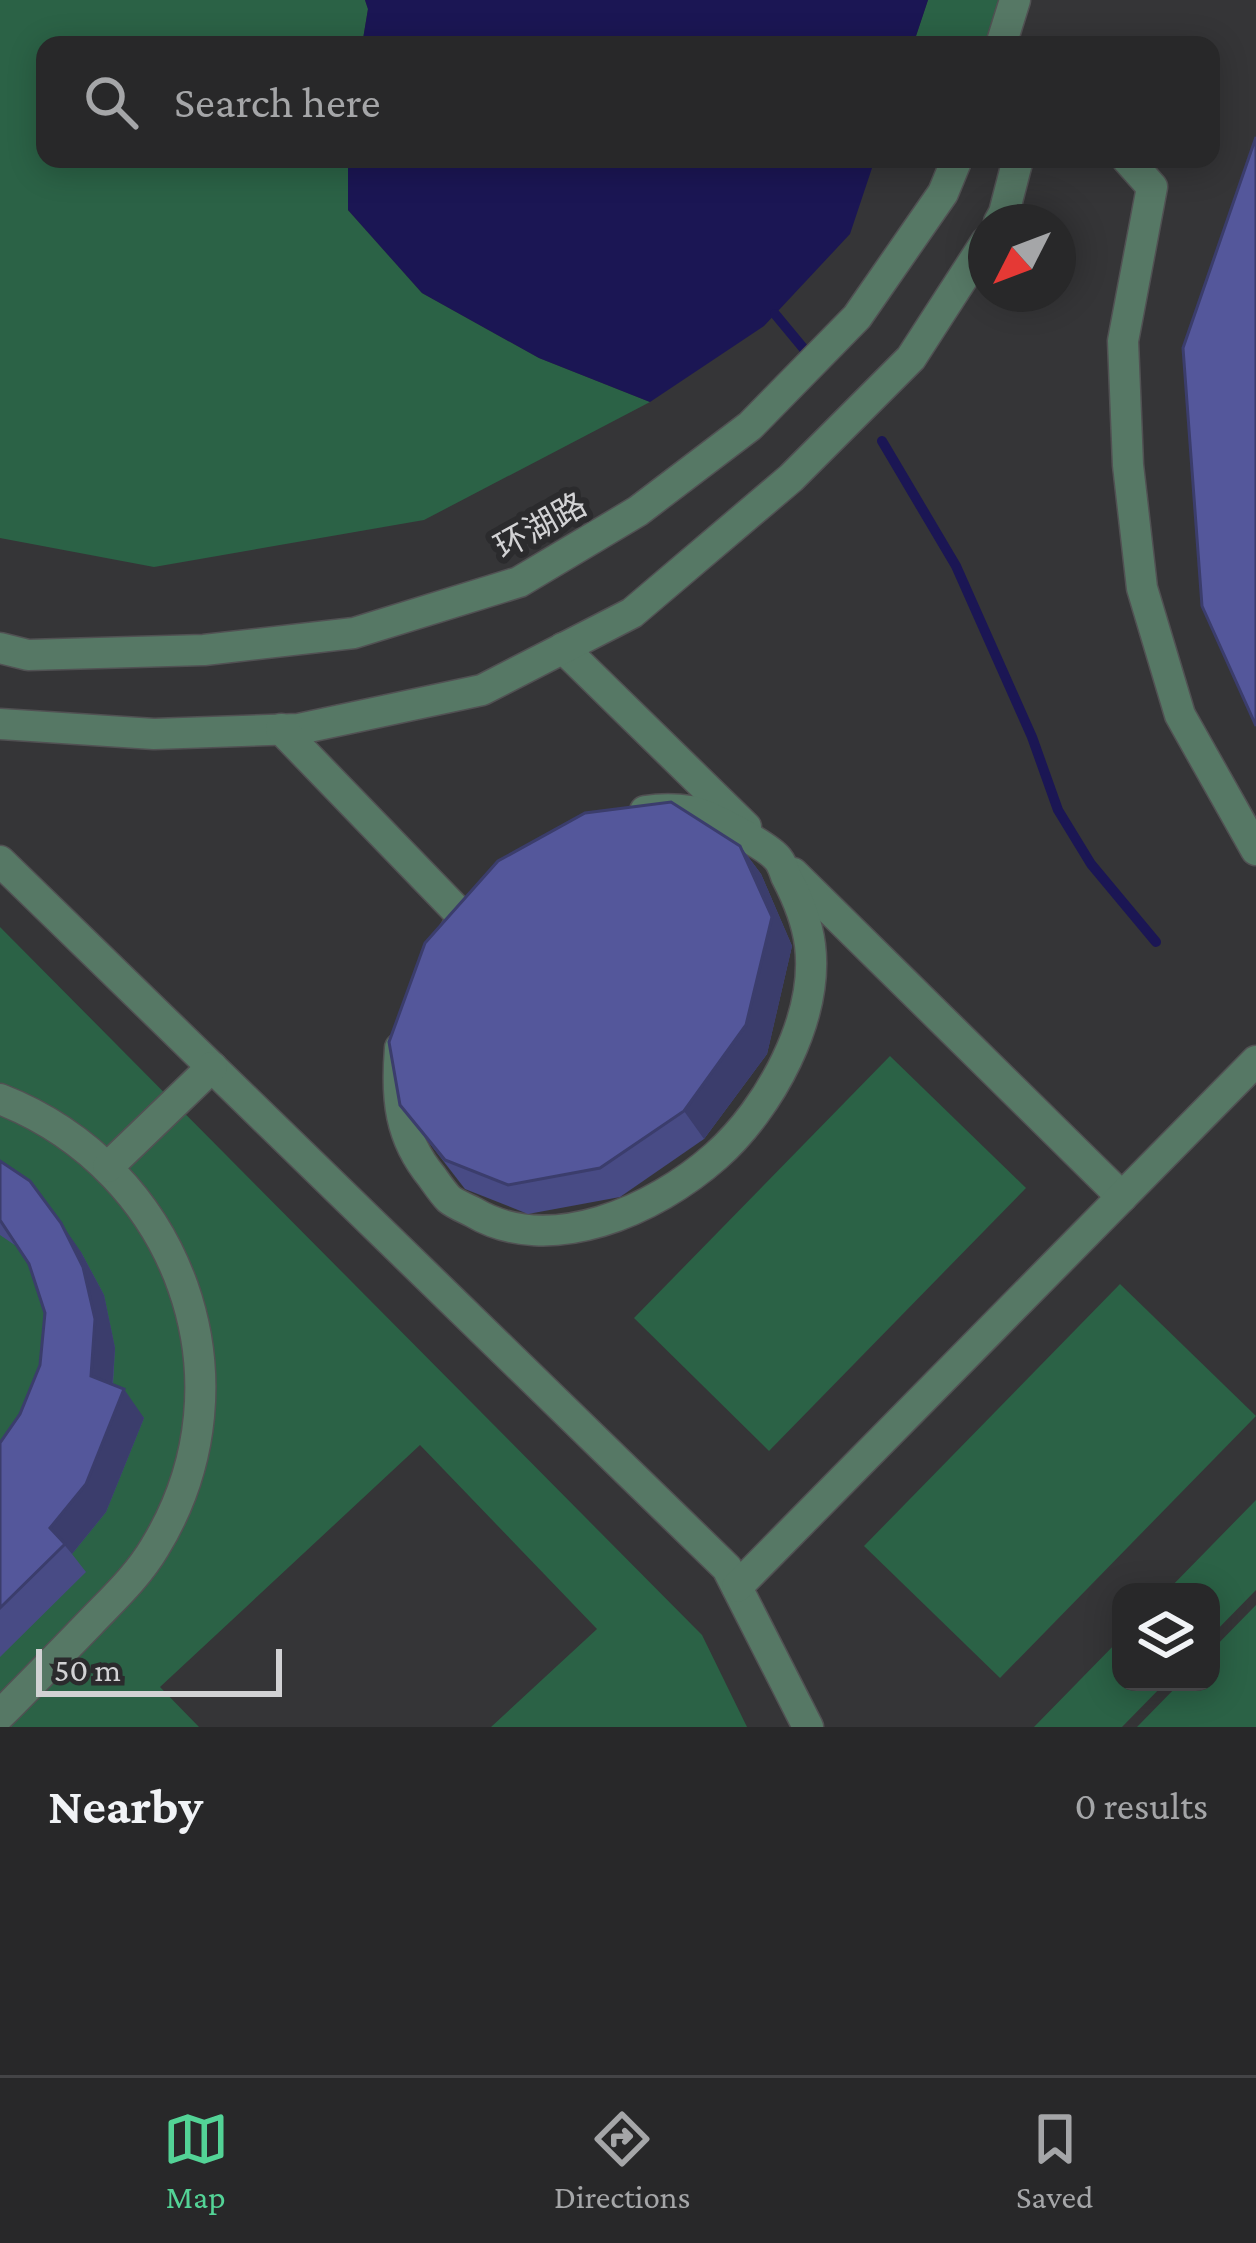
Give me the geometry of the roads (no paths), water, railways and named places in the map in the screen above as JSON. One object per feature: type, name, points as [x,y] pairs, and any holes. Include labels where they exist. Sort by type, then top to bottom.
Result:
[{"type":"street","points":[[1004,36],[1015,0]]},
{"type":"street","name":"环湖路","points":[[0,648],[28,655],[204,650],[354,633],[519,582],[638,511],[750,426],[856,317],[943,193],[953,168]]},
{"type":"street","points":[[1006,204],[1016,168]]},
{"type":"street","points":[[1135,168],[1152,187],[1123,341],[1128,465],[1142,588],[1180,715],[1256,850]]},
{"type":"street","points":[[0,724],[154,734],[298,729],[482,690],[632,613],[791,478],[911,358],[968,270]]},
{"type":"street","points":[[563,648],[1122,1197]]},
{"type":"street","points":[[281,729],[472,910],[433,968]]},
{"type":"street","points":[[410,1014],[400,1045],[397,1086],[405,1132],[449,1198],[483,1219],[519,1230],[548,1232],[583,1226],[626,1214],[717,1156],[787,1064],[807,1005],[810,946],[798,901],[777,857],[693,811],[650,810],[627,816]]},
{"type":"street","points":[[0,861],[727,1568],[808,1727]]},
{"type":"street","points":[[737,1587],[1256,1061]]},
{"type":"street","points":[[109,1167],[212,1067]]},
{"type":"street","points":[[0,1099],[77,1140],[136,1198],[159,1233],[184,1290],[199,1350],[201,1392],[188,1473],[155,1548],[130,1582],[0,1715]]},
{"type":"waterway","points":[[775,314],[804,349]]},
{"type":"waterway","points":[[882,441],[956,566],[1032,737],[1058,810],[1091,864],[1156,942]]}]
